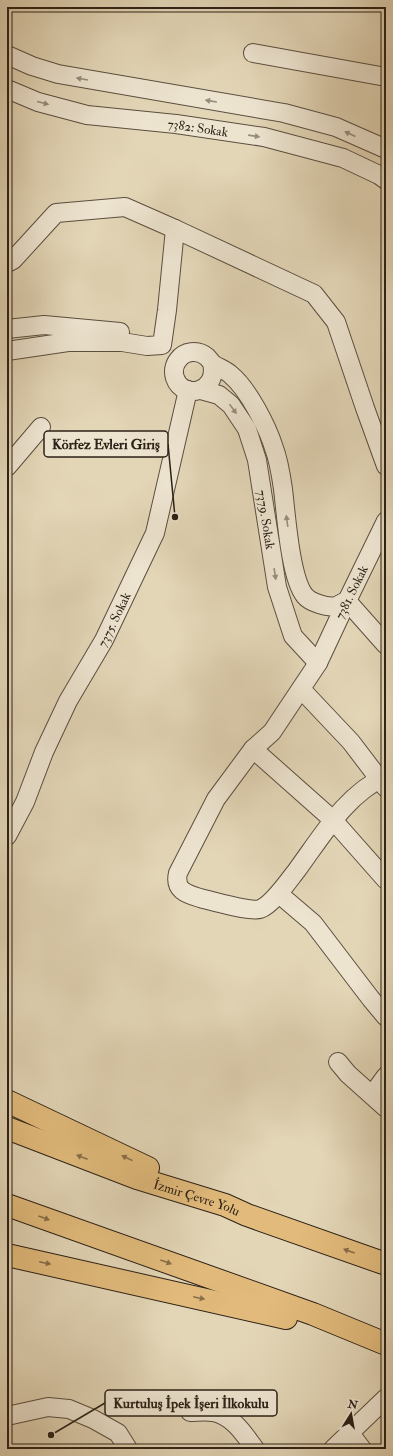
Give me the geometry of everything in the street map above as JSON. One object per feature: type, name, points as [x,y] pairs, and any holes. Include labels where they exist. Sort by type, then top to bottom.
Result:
[{"type":"highway","points":[[7,1101],[225,1205]]},
{"type":"highway","name":"İzmir Çevre Yolu","points":[[7,1128],[137,1178],[225,1205],[248,1215],[386,1264]]},
{"type":"highway","points":[[7,1205],[313,1314],[384,1344]]},
{"type":"highway","points":[[7,1255],[257,1310],[384,1344]]},
{"type":"street","points":[[253,53],[386,77]]},
{"type":"street","points":[[7,55],[32,66],[58,74],[284,113],[336,128],[386,149]]},
{"type":"street","name":"7382: Sokak","points":[[7,89],[38,102],[87,115],[176,124],[264,137],[343,158],[380,175],[386,180]]},
{"type":"street","points":[[7,262],[13,260],[56,213],[125,207],[314,294],[336,322],[386,466]]},
{"type":"street","points":[[7,352],[68,342],[122,342],[146,346],[162,345],[175,229]]},
{"type":"street","name":"7379. Sokak","points":[[7,329],[44,325],[144,334],[162,345],[184,354],[196,352],[208,358],[212,363],[231,375],[245,390],[274,447],[282,481],[293,566],[298,583],[305,596],[315,602],[336,606],[347,601]]},
{"type":"street","points":[[184,354],[176,364],[175,377],[178,383],[194,390],[206,386],[211,381],[213,375],[212,363]]},
{"type":"street","name":"7379. Sokak","points":[[194,390],[219,394],[231,405],[247,429],[257,460],[277,587],[293,636],[318,663]]},
{"type":"street","name":"7375. Sokak","points":[[7,836],[25,802],[44,752],[68,701],[104,640],[155,533],[194,390]]},
{"type":"street","points":[[7,467],[41,427]]},
{"type":"street","name":"7381. Sokak","points":[[279,894],[261,909],[252,910],[186,893],[179,888],[176,880],[178,872],[216,799],[253,749],[272,732],[318,663],[386,521]]},
{"type":"street","points":[[347,601],[386,645]]},
{"type":"street","points":[[301,689],[351,742],[384,781],[354,797],[333,820],[279,894],[313,923],[386,1018]]},
{"type":"street","points":[[253,749],[333,820],[386,880]]},
{"type":"street","points":[[338,1062],[348,1074],[386,1108]]},
{"type":"street","points":[[372,1095],[386,1076]]},
{"type":"street","points":[[7,1416],[48,1407],[69,1409],[93,1419],[118,1433],[128,1449]]},
{"type":"street","points":[[333,1449],[349,1432],[382,1407]]},
{"type":"street","points":[[190,1412],[212,1412],[225,1416],[235,1424],[256,1449]]},
{"type":"street","points":[[349,1432],[362,1449]]},
{"type":"place","name":"Körfez Evleri Giriş","points":[[175,517]]},
{"type":"place","name":"Kurtuluş İpek İşeri İlkokulu","points":[[51,1435]]}]
